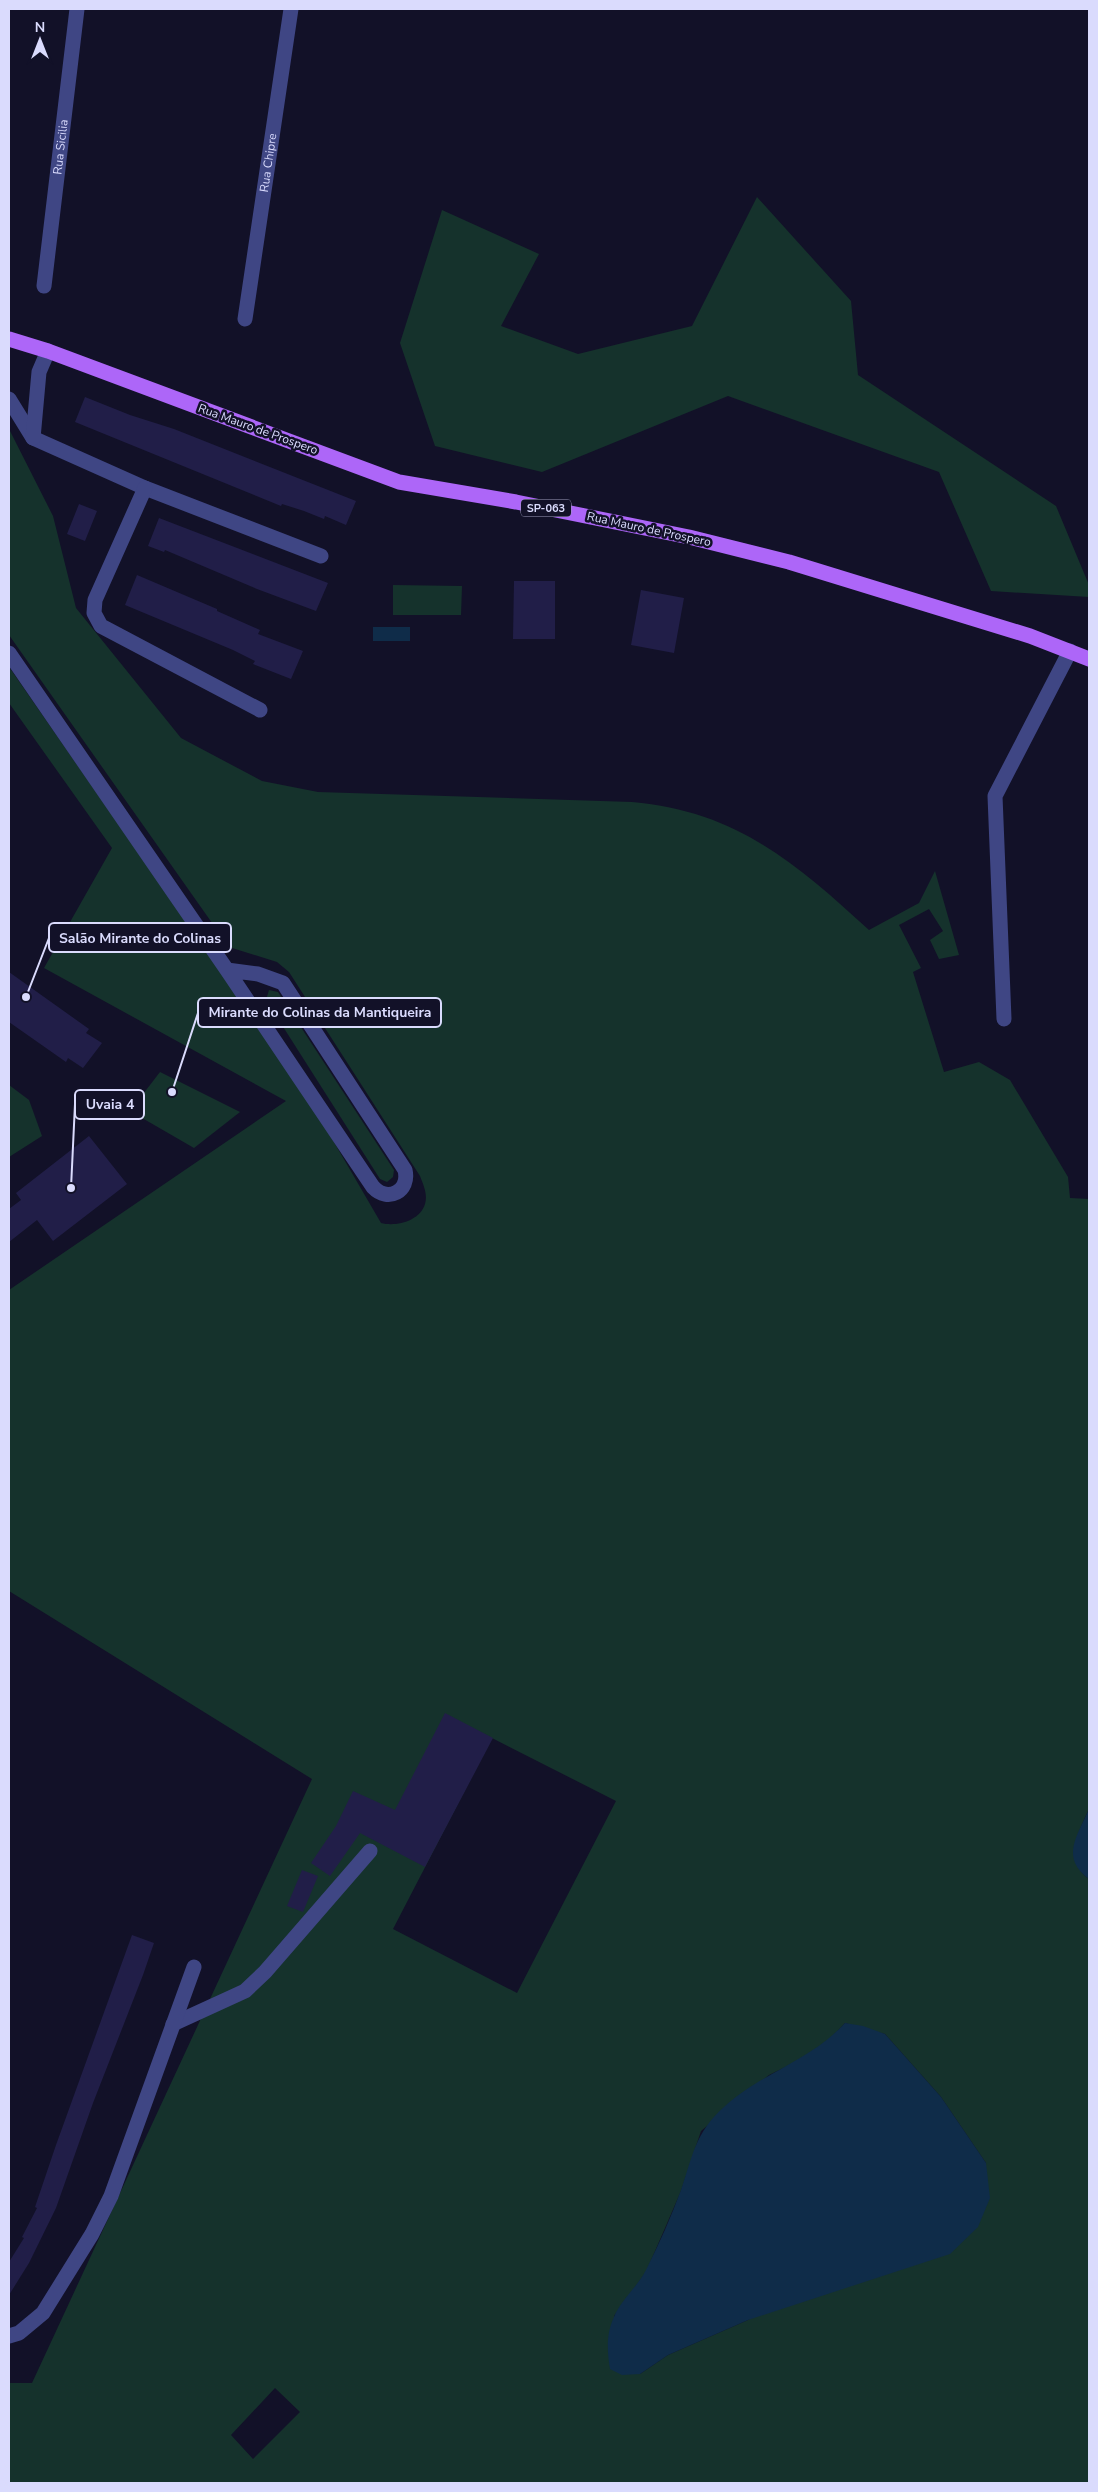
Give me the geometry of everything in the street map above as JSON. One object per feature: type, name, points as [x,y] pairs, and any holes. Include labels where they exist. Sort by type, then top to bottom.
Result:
[{"type":"main road","name":"Rua Mauro de Prospero","points":[[9,339],[48,351],[399,482],[516,502],[698,539],[789,562],[1030,636],[1089,659]]},
{"type":"street","name":"Rua Sicilia","points":[[44,286],[77,9]]},
{"type":"street","name":"Rua Chipre","points":[[245,319],[291,9]]},
{"type":"street","points":[[33,438],[39,372],[48,351]]},
{"type":"street","points":[[9,399],[33,438],[145,488],[321,556]]},
{"type":"street","points":[[145,488],[95,600],[94,613],[101,626],[260,710]]},
{"type":"street","points":[[1004,1019],[995,796],[1070,651]]},
{"type":"street","points":[[9,653],[228,970],[373,1187],[382,1194],[388,1195],[399,1192],[406,1182],[405,1170],[283,983],[258,974],[228,970]]},
{"type":"street","points":[[173,2024],[245,1991],[265,1972],[370,1851]]},
{"type":"street","points":[[9,2336],[19,2333],[44,2313],[92,2234],[111,2196],[194,1967]]},
{"type":"green space","points":[[757,197],[851,301],[858,375],[1056,506],[1089,585],[1089,597],[991,591],[939,472],[728,396],[542,472],[435,446],[400,343],[442,210],[539,254],[501,326],[578,354],[692,326]]},
{"type":"green space","points":[[9,429],[53,516],[76,608],[181,738],[262,781],[318,792],[632,802],[669,807],[703,816],[762,844],[816,883],[869,930],[919,903],[935,871],[959,955],[939,959],[930,940],[943,931],[929,909],[899,925],[921,968],[913,972],[944,1072],[979,1062],[1010,1080],[1068,1177],[1070,1198],[1089,1199],[1089,1809],[1077,1837],[1075,1855],[1076,1863],[1081,1872],[1089,1879],[1089,2483],[9,2483],[9,2383],[32,2383],[312,1779],[9,1591],[9,1290],[286,1101],[44,968],[112,848],[9,703],[9,667],[306,1094],[381,1223],[394,1224],[413,1219],[422,1210],[426,1197],[420,1176],[289,972],[277,962],[229,947],[9,635]],"holes":[[[492,1738],[616,1801],[517,1993],[393,1929]],[[845,2023],[885,2034],[941,2097],[986,2163],[748,2320],[668,2355],[640,2374],[614,2316],[646,2272],[681,2191],[701,2131],[769,2075],[804,2058],[831,2038]],[[275,2388],[300,2412],[253,2459],[231,2435]]]},
{"type":"green space","points":[[393,585],[462,586],[461,615],[393,615]]},
{"type":"green space","points":[[269,990],[278,992],[394,1170],[393,1177],[387,1182],[380,1179],[266,1000]]},
{"type":"green space","points":[[160,1072],[240,1112],[194,1148],[130,1111]]},
{"type":"green space","points":[[9,1085],[29,1100],[42,1136],[9,1157]]},
{"type":"water","points":[[373,627],[410,627],[410,641],[373,641]]},
{"type":"water","points":[[1089,1809],[1089,1879],[1080,1871],[1073,1855],[1076,1837]]},
{"type":"water","points":[[845,2023],[863,2026],[885,2034],[941,2097],[986,2163],[990,2198],[978,2227],[950,2254],[748,2320],[668,2355],[640,2374],[622,2375],[610,2369],[608,2343],[611,2323],[620,2305],[643,2276],[651,2260],[681,2190],[696,2145],[707,2126],[724,2107],[739,2095],[816,2048]]},
{"type":"building","points":[[85,397],[130,415],[174,429],[356,501],[346,525],[325,516],[324,519],[282,504],[281,506],[75,422]]},
{"type":"building","points":[[79,504],[97,511],[85,541],[67,534]]},
{"type":"building","points":[[159,518],[328,583],[316,611],[257,589],[165,550],[164,552],[148,546]]},
{"type":"building","points":[[137,575],[217,609],[217,611],[260,630],[258,634],[303,651],[291,679],[253,664],[255,661],[233,650],[125,605]]},
{"type":"building","points":[[514,581],[555,581],[555,639],[513,639]]},
{"type":"building","points":[[641,590],[684,598],[674,653],[631,645]]},
{"type":"building","points":[[9,972],[89,1029],[86,1033],[102,1043],[83,1068],[68,1058],[66,1062],[9,1022]]},
{"type":"building","points":[[89,1136],[127,1184],[53,1241],[37,1220],[9,1242],[9,1209],[21,1200],[16,1193]]},
{"type":"building","points":[[445,1713],[493,1738],[425,1867],[360,1833],[330,1876],[311,1863],[336,1826],[353,1791],[395,1810]]},
{"type":"building","points":[[302,1870],[318,1876],[303,1912],[287,1906]]},
{"type":"building","points":[[132,1935],[154,1943],[93,2103],[56,2208],[29,2263],[9,2295],[9,2262],[24,2238],[22,2237],[37,2208],[35,2207],[56,2145]]},
{"type":"place","name":"Salão Mirante do Colinas","points":[[26,997]]},
{"type":"place","name":"Mirante do Colinas da Mantiqueira","points":[[172,1092]]},
{"type":"place","name":"Uvaia 4","points":[[71,1188]]}]
